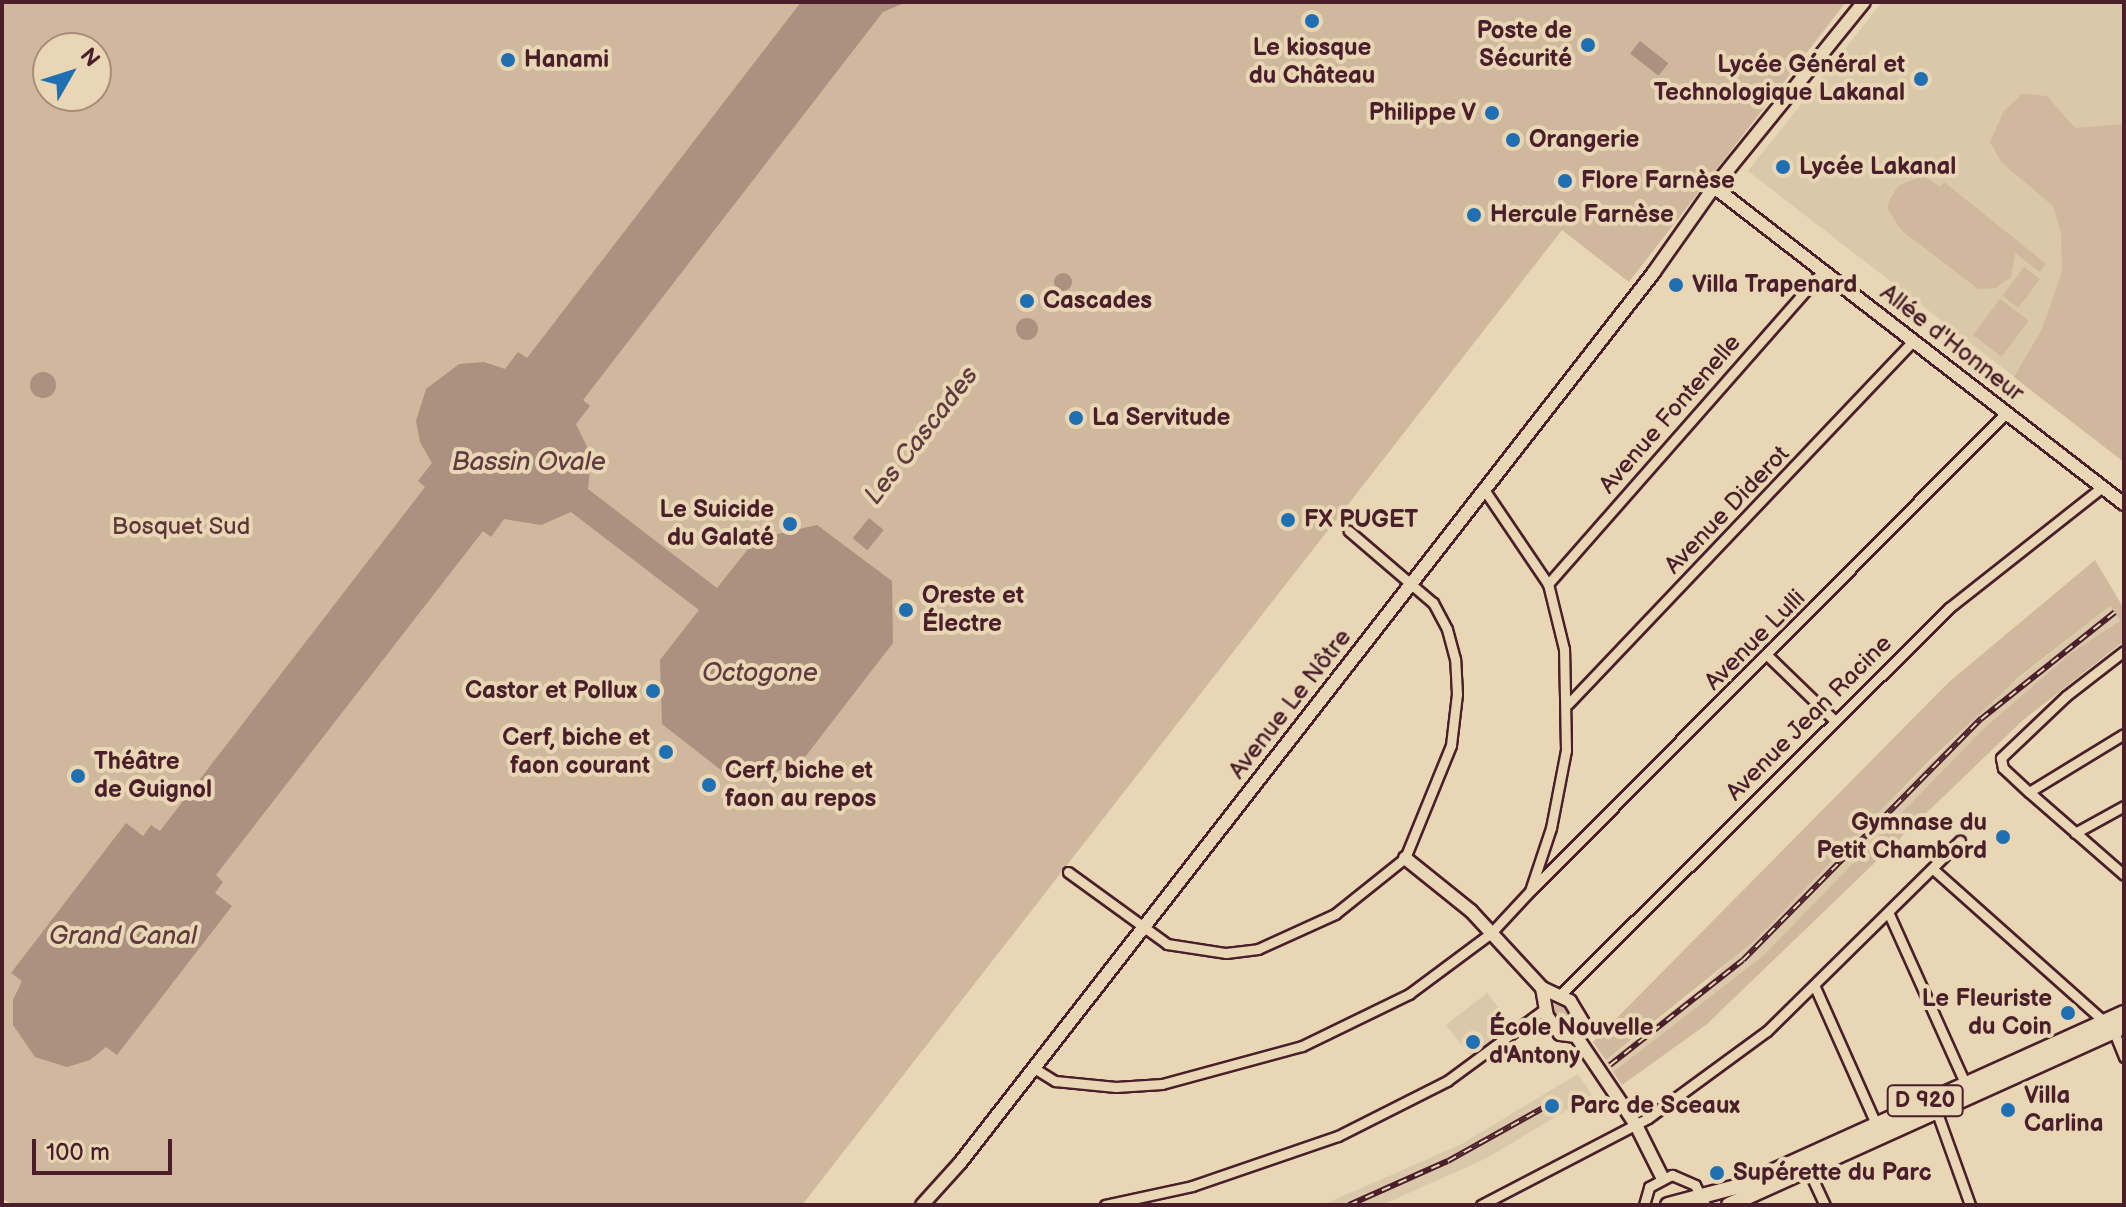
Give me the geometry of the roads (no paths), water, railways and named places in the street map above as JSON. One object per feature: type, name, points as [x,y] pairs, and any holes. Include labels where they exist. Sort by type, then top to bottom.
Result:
[{"type":"main road","name":"Avenue Le Nôtre","points":[[922,1205],[960,1163],[1143,929],[1407,580],[1485,491],[1864,2]]},
{"type":"main road","name":"Allée d'Honneur","points":[[1718,189],[2124,504]]},
{"type":"main road","points":[[1405,858],[1491,933],[1542,988],[1560,995],[1581,1017],[1576,1036],[1636,1125],[1662,1177]]},
{"type":"main road","points":[[1542,988],[1546,1008],[1560,1034],[1576,1036]]},
{"type":"main road","points":[[1546,1008],[1560,995]]},
{"type":"main road","name":"D 920","points":[[1729,1205],[2114,1027],[2124,1013]]},
{"type":"main road","name":"D 920","points":[[1668,1205],[1702,1199],[1743,1185],[1965,1083],[2114,1027]]},
{"type":"main road","name":"Avenue Le Nôtre","points":[[934,1205],[960,1163]]},
{"type":"street","name":"Avenue Fontenelle","points":[[1548,584],[1823,271]]},
{"type":"street","name":"Avenue Diderot","points":[[1568,704],[1913,341]]},
{"type":"street","name":"Avenue Lulli","points":[[1034,1068],[1055,1081],[1116,1087],[1177,1081],[1252,1064],[1302,1046],[1409,994],[1491,933],[2006,413]]},
{"type":"street","name":"Avenue Jean Racine","points":[[1560,995],[1962,596],[2102,487]]},
{"type":"street","points":[[1485,491],[1548,584],[1564,649],[1568,704],[1566,750],[1551,828],[1530,891]]},
{"type":"street","points":[[1068,872],[1143,929],[1194,951],[1258,949],[1335,914],[1405,858],[1448,760],[1457,694],[1447,629],[1433,603],[1349,531]]},
{"type":"street","points":[[1768,656],[1835,721]]},
{"type":"street","points":[[2122,657],[2004,751],[2003,768],[2124,875]]},
{"type":"street","points":[[2029,792],[2124,734]]},
{"type":"street","points":[[2075,833],[2124,806]]},
{"type":"street","points":[[1481,1205],[1636,1125],[1767,1031],[1960,841]]},
{"type":"street","points":[[1933,869],[2114,1027],[2124,1057]]},
{"type":"street","points":[[1889,914],[1965,1083]]},
{"type":"street","points":[[1815,987],[1876,1124]]},
{"type":"street","points":[[1105,1205],[1192,1186],[1338,1136],[1447,1081],[1546,1008]]},
{"type":"street","points":[[1936,1110],[1970,1205]]},
{"type":"street","points":[[1808,1169],[1825,1205]]},
{"type":"street","points":[[1644,1205],[1649,1187],[1662,1177],[1682,1176],[1702,1199]]},
{"type":"water","points":[[801,2],[907,2],[883,12],[583,400],[590,406],[576,424],[591,455],[588,489],[717,588],[756,539],[817,525],[892,581],[893,643],[798,766],[735,781],[662,724],[660,660],[699,610],[571,512],[541,525],[504,519],[491,537],[483,531],[216,875],[223,882],[215,893],[232,906],[117,1055],[106,1047],[90,1060],[67,1067],[35,1057],[13,1025],[13,1000],[22,981],[11,973],[126,823],[143,836],[151,825],[160,831],[425,487],[418,481],[432,463],[420,442],[416,421],[426,389],[459,364],[484,362],[505,369],[518,352],[527,358]]},
{"type":"water","points":[[1640,41],[1668,63],[1659,76],[1630,54]]},
{"type":"water","points":[[1063,273],[1072,282],[1063,291],[1054,282]]},
{"type":"water","points":[[1027,318],[1035,321],[1038,329],[1035,337],[1027,340],[1019,337],[1016,329],[1019,321]]},
{"type":"water","points":[[43,372],[52,376],[56,385],[52,394],[43,398],[34,394],[30,385],[34,376]]},
{"type":"water","points":[[869,518],[884,530],[867,550],[853,538]]},
{"type":"railway","points":[[1610,1065],[1743,960],[1981,719],[2115,612]]},
{"type":"railway","points":[[1349,1205],[1448,1161],[1559,1099]]},
{"type":"place","name":"Le kiosque du Château","points":[[1312,21]]},
{"type":"place","name":"Poste de Sécurité","points":[[1588,45]]},
{"type":"place","name":"Hanami","points":[[508,60]]},
{"type":"place","name":"Lycée Général et Technologique Lakanal","points":[[1921,79]]},
{"type":"place","name":"Philippe V","points":[[1492,113]]},
{"type":"place","name":"Orangerie","points":[[1513,140]]},
{"type":"place","name":"Lycée Lakanal","points":[[1783,167]]},
{"type":"place","name":"Flore Farnèse","points":[[1565,181]]},
{"type":"place","name":"Hercule Farnèse","points":[[1474,215]]},
{"type":"place","name":"Villa Trapenard","points":[[1676,285]]},
{"type":"place","name":"Cascades","points":[[1027,301]]},
{"type":"place","name":"La Servitude","points":[[1076,418]]},
{"type":"place","name":"FX PUGET","points":[[1288,520]]},
{"type":"place","name":"Le Suicide du Galaté","points":[[790,524]]},
{"type":"place","name":"Oreste et Électre","points":[[906,610]]},
{"type":"place","name":"Castor et Pollux","points":[[653,691]]},
{"type":"place","name":"Cerf, biche et faon courant","points":[[666,752]]},
{"type":"place","name":"Théâtre de Guignol","points":[[78,776]]},
{"type":"place","name":"Cerf, biche et faon au repos","points":[[709,785]]},
{"type":"place","name":"Gymnase du Petit Chambord","points":[[2003,837]]},
{"type":"place","name":"Le Fleuriste du Coin","points":[[2068,1013]]},
{"type":"place","name":"École Nouvelle d'Antony","points":[[1473,1042]]},
{"type":"place","name":"Parc de Sceaux","points":[[1552,1106]]},
{"type":"place","name":"Villa Carlina","points":[[2008,1110]]},
{"type":"place","name":"Supérette du Parc","points":[[1717,1173]]},
{"type":"water label","name":"Les Cascades","points":[[922,436]]},
{"type":"water label","name":"Bassin Ovale","points":[[529,463]]},
{"type":"water label","name":"Octogone","points":[[760,674]]},
{"type":"water label","name":"Grand Canal","points":[[123,937]]},
{"type":"park label","name":"Bosquet Sud","points":[[181,527]]}]
